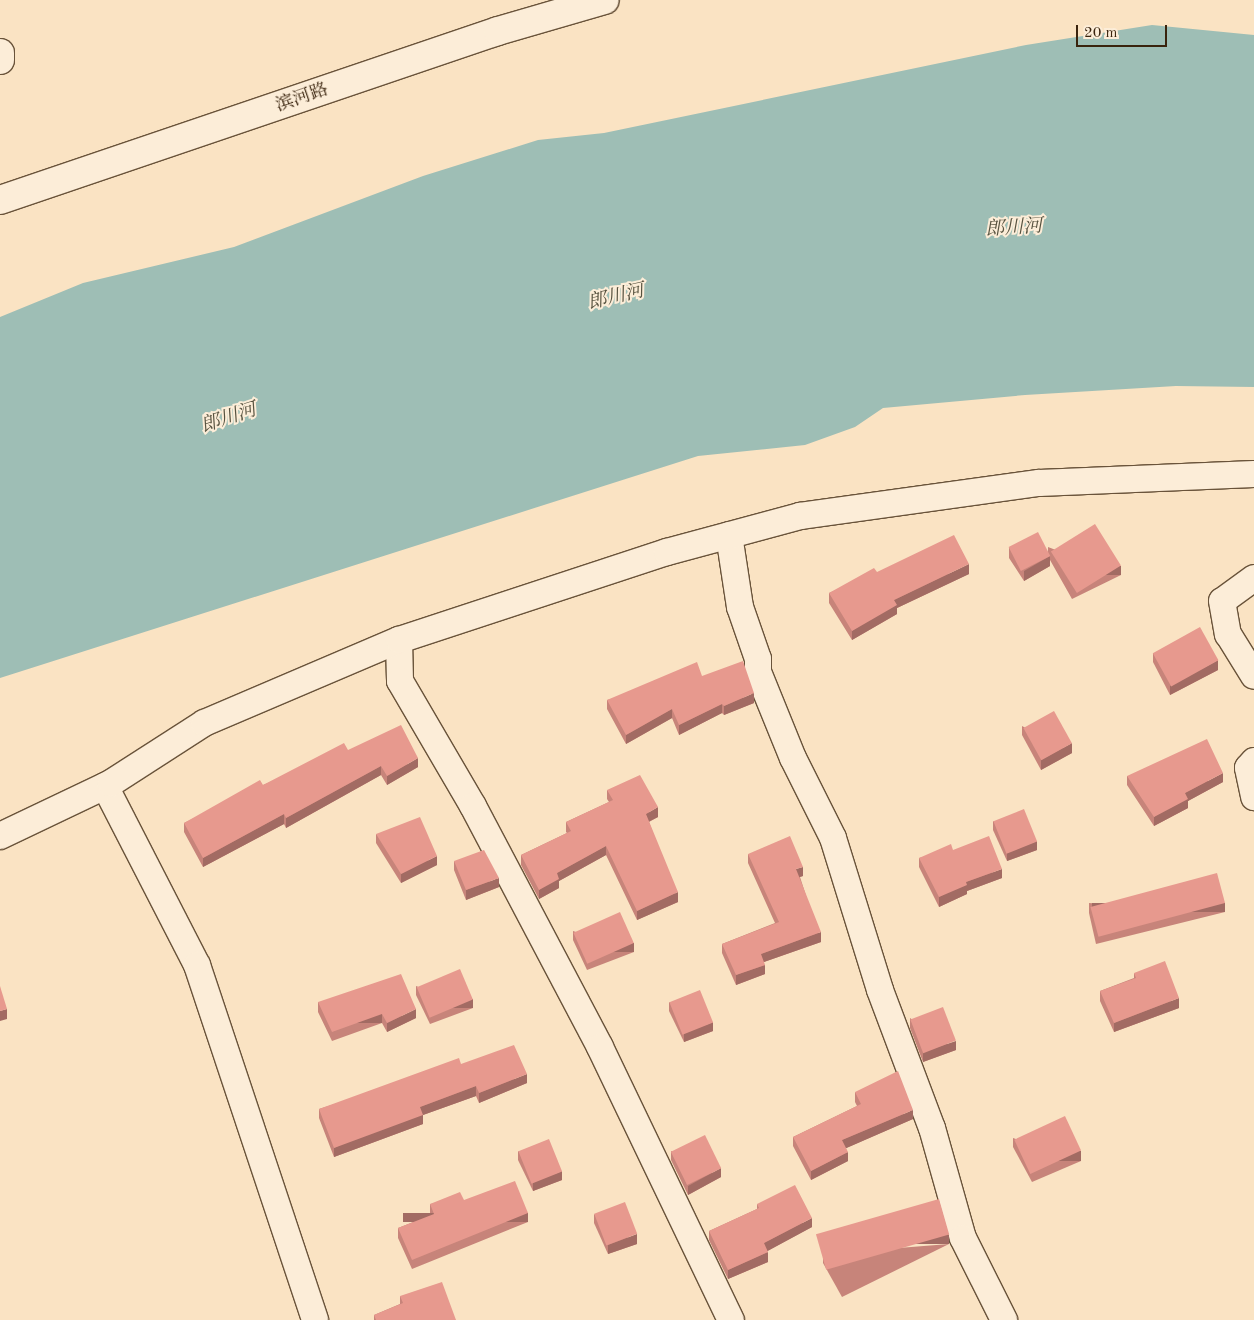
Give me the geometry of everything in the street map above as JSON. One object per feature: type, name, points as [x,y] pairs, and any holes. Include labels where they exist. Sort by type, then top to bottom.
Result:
[{"type":"street","name":"滨河路","points":[[0,200],[498,32],[605,0]]},
{"type":"street","points":[[0,53],[0,60]]},
{"type":"street","points":[[0,836],[105,786],[204,723],[399,640],[729,535],[800,516],[1039,483],[1254,474]]},
{"type":"street","points":[[729,535],[740,607],[758,659],[758,672],[794,758],[833,838],[880,990],[932,1128],[963,1238],[1004,1320]]},
{"type":"street","points":[[1254,578],[1222,601],[1228,634],[1254,676]]},
{"type":"street","points":[[399,640],[400,681],[473,806],[600,1047],[731,1320]]},
{"type":"street","points":[[1254,761],[1248,768],[1254,797]]},
{"type":"street","points":[[105,786],[197,965],[281,1227],[315,1320]]},
{"type":"water","name":"郎川河","points":[[1152,25],[1254,35],[1254,387],[1176,386],[1025,395],[883,408],[855,427],[805,445],[698,456],[0,678],[0,317],[83,283],[234,247],[423,176],[538,140],[604,133],[1026,45]]},
{"type":"building","points":[[1095,524],[1121,566],[1077,593],[1051,552]]},
{"type":"building","points":[[1038,532],[1050,556],[1021,571],[1009,547]]},
{"type":"building","points":[[954,535],[969,564],[894,600],[897,605],[852,631],[829,593],[874,568],[877,572]]},
{"type":"building","points":[[1200,627],[1218,660],[1171,686],[1153,653]]},
{"type":"building","points":[[743,661],[754,693],[724,706],[722,704],[679,725],[672,709],[626,735],[607,700],[697,662],[702,676]]},
{"type":"building","points":[[1054,711],[1072,743],[1041,760],[1023,728]]},
{"type":"building","points":[[401,725],[418,758],[387,776],[381,766],[286,818],[284,814],[203,858],[184,823],[260,780],[263,785],[344,743],[348,750]]},
{"type":"building","points":[[1207,739],[1223,773],[1185,793],[1188,799],[1154,817],[1127,776]]},
{"type":"building","points":[[640,775],[658,807],[646,814],[678,892],[637,911],[606,846],[557,873],[559,879],[539,890],[521,855],[571,831],[566,822],[613,800],[607,790]]},
{"type":"building","points":[[1024,809],[1037,841],[1007,854],[993,821]]},
{"type":"building","points":[[420,817],[437,856],[401,874],[376,834]]},
{"type":"building","points":[[790,836],[803,867],[796,869],[821,932],[761,954],[765,965],[736,975],[722,944],[779,922],[748,854]]},
{"type":"building","points":[[989,836],[1002,869],[966,882],[967,885],[939,897],[919,858],[951,844],[953,850]]},
{"type":"building","points":[[484,850],[499,878],[466,890],[454,861]]},
{"type":"building","points":[[1217,873],[1225,903],[1098,937],[1090,907]]},
{"type":"building","points":[[620,912],[634,943],[587,964],[573,933]]},
{"type":"building","points":[[1165,961],[1179,998],[1114,1023],[1100,991],[1136,978],[1134,973]]},
{"type":"building","points":[[460,969],[473,999],[430,1018],[417,987]]},
{"type":"building","points":[[401,974],[416,1009],[387,1023],[382,1014],[332,1032],[318,1002]]},
{"type":"building","points":[[0,986],[7,1009],[0,1011]]},
{"type":"building","points":[[700,990],[713,1022],[683,1035],[669,1002]]},
{"type":"building","points":[[943,1007],[956,1041],[923,1053],[910,1020]]},
{"type":"building","points":[[514,1045],[527,1074],[479,1093],[476,1086],[420,1107],[423,1115],[334,1148],[319,1109],[459,1058],[461,1064]]},
{"type":"building","points":[[898,1071],[913,1110],[842,1140],[848,1152],[811,1171],[793,1137],[861,1104],[855,1092]]},
{"type":"building","points":[[1065,1116],[1081,1150],[1030,1174],[1014,1140]]},
{"type":"building","points":[[705,1135],[721,1168],[687,1185],[671,1152]]},
{"type":"building","points":[[549,1139],[562,1171],[532,1184],[518,1151]]},
{"type":"building","points":[[515,1181],[528,1213],[412,1260],[398,1228],[434,1214],[430,1204],[460,1192],[464,1200]]},
{"type":"building","points":[[795,1185],[812,1218],[764,1243],[768,1252],[728,1270],[709,1231],[759,1208],[757,1204]]},
{"type":"building","points":[[939,1199],[949,1235],[826,1270],[816,1234]]},
{"type":"building","points":[[625,1202],[637,1234],[606,1246],[594,1214]]},
{"type":"building","points":[[442,1282],[456,1320],[376,1320],[374,1315],[403,1303],[400,1296]]}]
